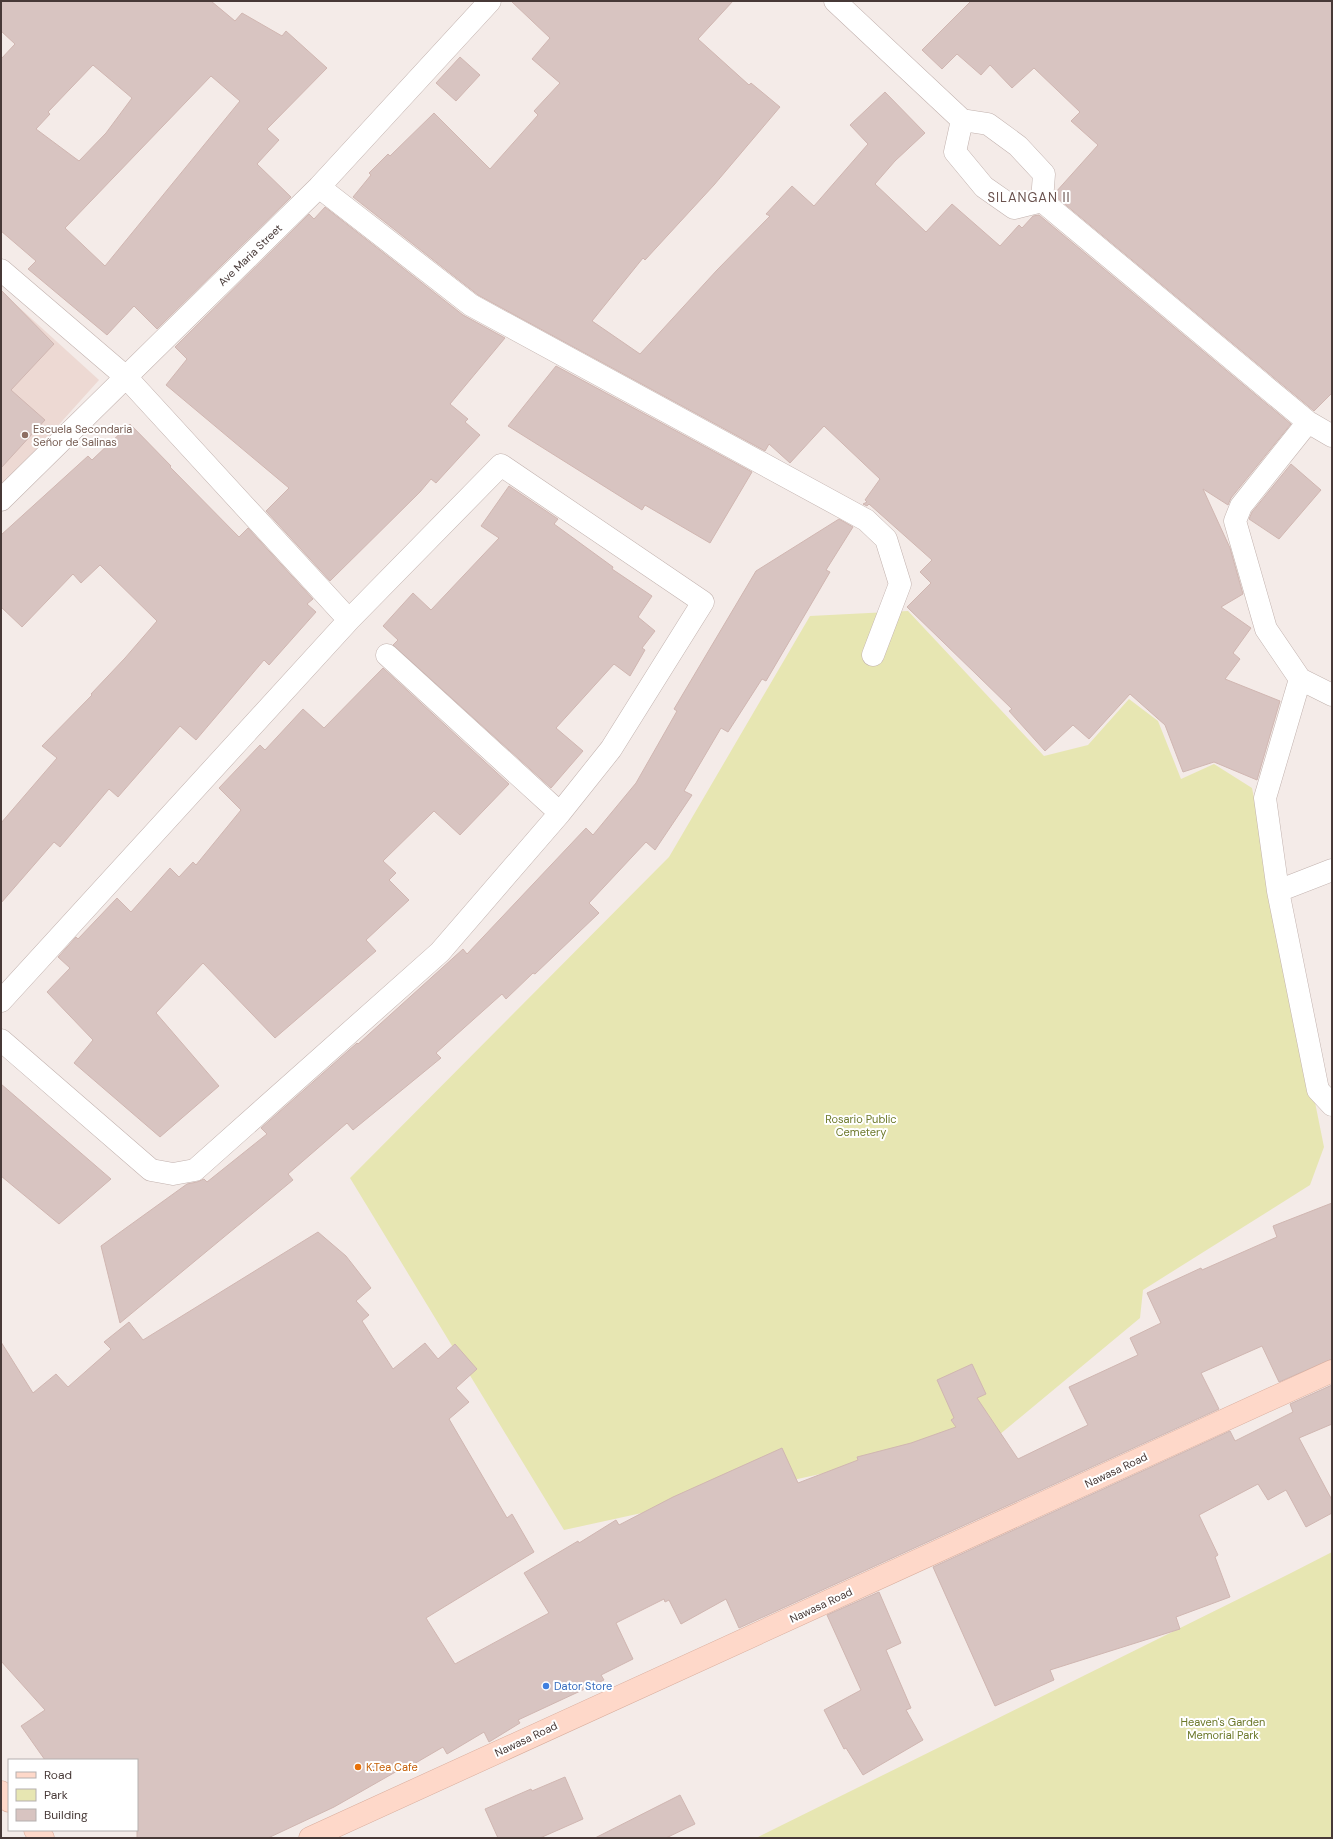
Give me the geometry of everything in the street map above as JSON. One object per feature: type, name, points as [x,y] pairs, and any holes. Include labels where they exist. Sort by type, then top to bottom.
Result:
[{"type":"street","name":"Ave Maria Street","points":[[1,500],[319,187],[490,1]]},
{"type":"street","points":[[847,5],[962,120],[988,124],[1018,146],[1044,174],[1042,201]]},
{"type":"street","points":[[962,120],[955,152],[984,187],[1014,208],[1042,201]]},
{"type":"street","points":[[319,187],[471,305],[866,520],[886,539],[900,584],[873,655]]},
{"type":"street","points":[[1042,201],[1308,422],[1332,436]]},
{"type":"street","points":[[1,270],[126,377],[349,620]]},
{"type":"street","points":[[1308,422],[1241,506],[1235,520],[1266,629],[1300,679],[1332,695]]},
{"type":"street","points":[[1,1001],[349,620],[501,465],[703,602],[610,749],[560,813],[440,952],[195,1170],[172,1174],[151,1170],[1,1040]]},
{"type":"street","points":[[387,655],[560,813]]},
{"type":"street","points":[[1300,679],[1265,798],[1278,891],[1318,1090],[1332,1105]]},
{"type":"street","points":[[1278,891],[1332,870]]},
{"type":"street","name":"Nawasa Road","points":[[310,1838],[1332,1372]]},
{"type":"street","points":[[1,1792],[8,1800]]},
{"type":"shaded area","name":"Escuela Secondaria Señor de Salinas","points":[[1,291],[99,380],[1,489]]},
{"type":"green space","name":"Rosario Public Cemetery","points":[[908,611],[1044,756],[1088,745],[1129,699],[1158,721],[1181,779],[1214,764],[1252,788],[1324,1147],[1310,1185],[1143,1290],[1140,1318],[999,1435],[564,1530],[350,1178],[669,857],[810,616]]},
{"type":"green space","name":"Heaven's Garden Memorial Park","points":[[1332,1552],[1332,1838],[756,1838],[1291,1573]]},
{"type":"building","points":[[1,1],[211,1],[235,21],[242,13],[282,36],[286,31],[327,68],[267,129],[279,140],[257,164],[291,197],[157,329],[134,306],[107,335],[28,269],[36,261],[1,231],[1,59],[15,44],[1,31]],"holes":[[[93,65],[132,98],[106,133],[79,161],[36,129],[50,114],[48,112]],[[211,76],[240,101],[105,266],[65,228]]]},
{"type":"building","points":[[511,1],[733,1],[698,39],[749,85],[751,83],[780,107],[714,185],[645,260],[643,258],[592,321],[640,354],[717,270],[770,216],[766,214],[792,186],[814,206],[868,144],[850,125],[885,92],[925,133],[895,161],[875,184],[926,232],[952,204],[1000,246],[1019,225],[1022,228],[1033,216],[1039,215],[1291,424],[1231,498],[1228,505],[1203,489],[1230,548],[1243,594],[1221,607],[1251,628],[1233,653],[1240,659],[1225,679],[1280,701],[1257,780],[1214,762],[1183,772],[1165,725],[1130,694],[1089,739],[1073,725],[1045,751],[1009,711],[1012,709],[907,607],[931,583],[920,572],[932,560],[869,504],[867,506],[863,504],[867,502],[865,500],[880,479],[824,426],[790,463],[769,444],[765,451],[478,295],[353,197],[371,175],[369,173],[388,154],[390,156],[434,113],[490,169],[538,115],[534,111],[560,83],[532,59],[550,38]]},
{"type":"building","points":[[971,1],[1332,1],[1332,393],[1314,411],[1055,196],[1055,193],[1098,145],[1071,121],[1080,112],[1034,68],[1012,88],[990,65],[981,75],[957,54],[942,69],[922,50]]},
{"type":"building","points":[[460,57],[480,75],[456,101],[436,83]]},
{"type":"building","points":[[325,207],[463,315],[505,338],[450,404],[468,419],[465,422],[480,435],[436,483],[431,479],[420,492],[330,581],[266,511],[289,488],[166,385],[187,359],[175,347],[309,214],[314,219]]},
{"type":"building","points":[[1,290],[54,344],[11,390],[45,420],[1,468]]},
{"type":"building","points":[[556,366],[752,472],[710,543],[645,505],[642,510],[508,426]]},
{"type":"building","points":[[130,424],[239,537],[248,528],[313,599],[307,604],[316,612],[269,665],[264,660],[196,740],[180,726],[118,797],[109,789],[60,847],[54,842],[1,903],[1,823],[57,758],[42,746],[92,695],[91,694],[157,621],[100,565],[81,583],[73,574],[22,627],[1,607],[1,535],[88,456],[92,460]]},
{"type":"building","points":[[1291,464],[1321,490],[1279,539],[1249,519],[1252,512]]},
{"type":"building","points":[[509,486],[558,519],[554,524],[613,567],[612,569],[652,596],[638,617],[655,631],[642,648],[645,650],[630,676],[614,664],[556,728],[583,751],[551,788],[393,645],[398,640],[383,626],[413,593],[431,610],[499,538],[481,526]]},
{"type":"building","points":[[839,519],[853,527],[826,570],[830,572],[766,681],[762,679],[728,732],[721,728],[684,791],[692,795],[655,850],[646,842],[589,903],[599,913],[535,974],[533,973],[506,999],[502,994],[436,1053],[441,1058],[353,1130],[347,1123],[288,1174],[293,1180],[120,1323],[101,1246],[187,1184],[204,1179],[207,1182],[267,1134],[261,1128],[357,1043],[358,1044],[463,949],[467,954],[586,828],[593,835],[636,783],[677,711],[674,709],[756,571]]},
{"type":"building","points":[[383,668],[509,784],[460,835],[434,811],[383,861],[396,873],[389,880],[409,900],[366,940],[376,951],[275,1038],[203,963],[156,1013],[219,1086],[160,1137],[74,1063],[93,1040],[47,992],[70,968],[58,957],[76,937],[78,939],[117,898],[131,912],[170,868],[179,877],[193,862],[196,865],[241,810],[219,788],[260,745],[265,750],[303,709],[324,728]]},
{"type":"building","points":[[1,1084],[111,1179],[59,1224],[1,1176]]},
{"type":"building","points":[[1332,1203],[1332,1359],[1279,1382],[1262,1346],[1201,1373],[1219,1409],[739,1628],[726,1599],[681,1624],[669,1600],[665,1602],[664,1599],[616,1623],[633,1659],[601,1675],[604,1680],[518,1720],[520,1723],[489,1742],[484,1732],[447,1754],[443,1747],[334,1807],[268,1838],[137,1838],[138,1759],[44,1759],[21,1726],[45,1710],[1,1661],[1,1342],[33,1393],[56,1374],[68,1387],[111,1349],[104,1342],[129,1322],[143,1340],[318,1232],[346,1256],[371,1288],[356,1301],[369,1315],[362,1321],[393,1369],[425,1343],[438,1359],[455,1344],[477,1369],[456,1388],[469,1402],[449,1419],[507,1518],[512,1514],[534,1552],[426,1618],[455,1664],[549,1613],[524,1573],[578,1541],[579,1543],[616,1520],[619,1525],[673,1497],[782,1448],[798,1483],[858,1460],[857,1457],[911,1443],[956,1427],[951,1420],[954,1418],[937,1380],[972,1364],[986,1394],[977,1398],[1018,1459],[1088,1425],[1069,1387],[1138,1355],[1130,1338],[1161,1323],[1147,1293],[1201,1268],[1202,1270],[1277,1237],[1273,1226]]},
{"type":"building","points":[[1332,1385],[1332,1424],[1299,1438],[1332,1500],[1332,1513],[1306,1527],[1286,1490],[1268,1500],[1258,1484],[1199,1515],[1218,1555],[1215,1557],[1230,1597],[1176,1617],[1180,1629],[1050,1670],[1054,1680],[995,1706],[933,1567],[1230,1431],[1235,1441],[1293,1412],[1290,1404]]},
{"type":"building","points":[[879,1592],[901,1643],[886,1650],[911,1708],[906,1710],[923,1740],[863,1775],[846,1748],[844,1749],[824,1710],[861,1690],[827,1615]]},
{"type":"building","points":[[565,1777],[583,1819],[540,1838],[498,1838],[485,1809],[531,1789],[532,1791]]},
{"type":"building","points":[[680,1795],[695,1824],[666,1838],[595,1838]]},
{"type":"place","name":"Escuela Secondaria Señor de Salinas","points":[[25,435]]},
{"type":"place","name":"Dator Store","points":[[546,1686]]},
{"type":"place","name":"K.Tea Cafe","points":[[358,1767]]},
{"type":"district","name":"SILANGAN II","points":[[1029,197]]}]
